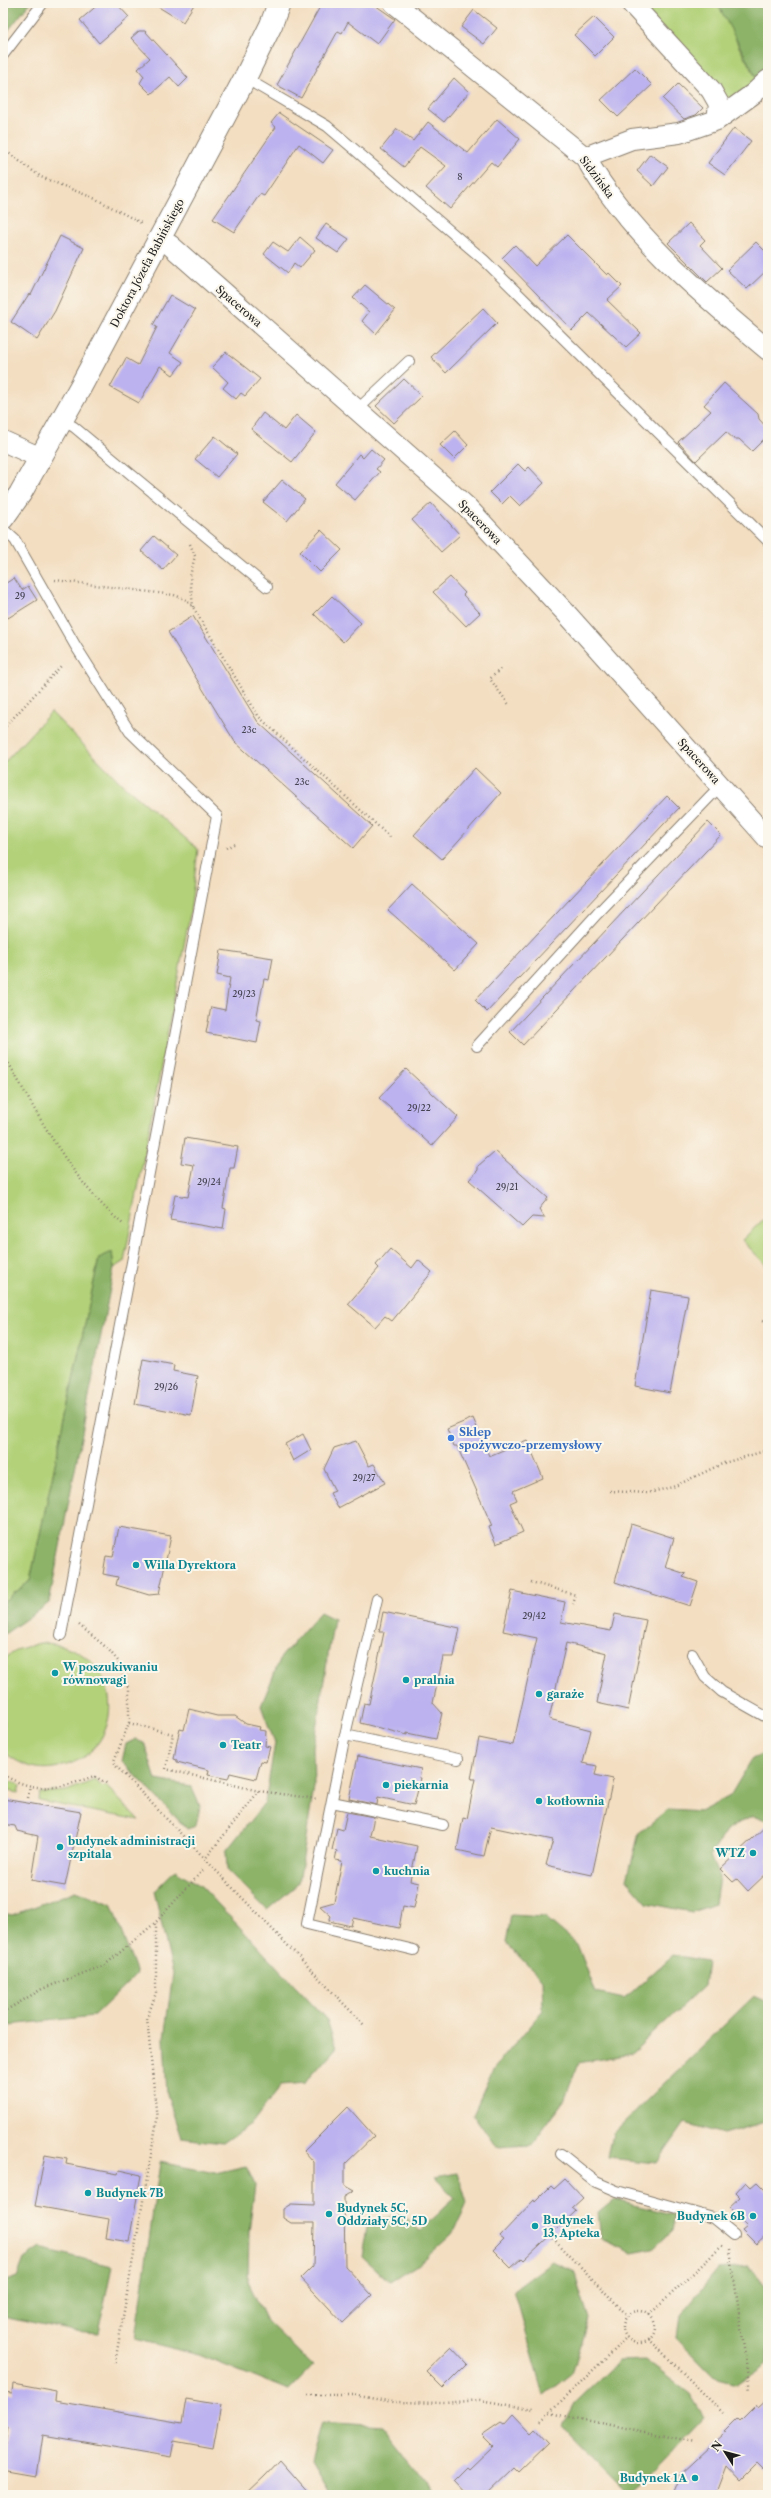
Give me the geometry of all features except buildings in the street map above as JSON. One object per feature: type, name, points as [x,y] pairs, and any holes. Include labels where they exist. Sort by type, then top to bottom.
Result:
[{"type":"street","name":"Doktora Józefa Babińskiego","points":[[3,518],[42,458],[62,420],[152,232],[245,78],[271,26],[279,3]]},
{"type":"street","name":"Sidzińska","points":[[394,3],[585,157],[596,176],[640,232],[689,284],[768,350]]},
{"type":"street","points":[[631,3],[711,90],[718,104],[716,120]]},
{"type":"street","points":[[585,157],[632,139],[679,133],[716,120],[753,94],[768,80]]},
{"type":"street","name":"Spacerowa","points":[[152,232],[170,245],[467,507],[721,785],[768,839]]},
{"type":"street","points":[[3,440],[42,458]]},
{"type":"lane","points":[[3,54],[43,3]]},
{"type":"lane","points":[[245,78],[327,126],[484,260],[768,541]]},
{"type":"lane","points":[[357,410],[409,361]]},
{"type":"lane","points":[[62,420],[74,427],[267,587]]},
{"type":"lane","points":[[3,529],[15,540],[74,645],[130,732],[217,816],[61,1635]]},
{"type":"lane","points":[[477,1046],[597,914],[721,785]]},
{"type":"lane","points":[[377,1599],[345,1735],[307,1924],[414,1950]]},
{"type":"lane","points":[[692,1654],[705,1677],[722,1692],[768,1718]]},
{"type":"lane","points":[[345,1735],[458,1760]]},
{"type":"lane","points":[[332,1802],[443,1825]]},
{"type":"lane","points":[[561,2154],[596,2182],[617,2191],[713,2218],[731,2238]]},
{"type":"path","points":[[3,149],[41,177],[96,200],[152,232]]},
{"type":"path","points":[[189,542],[195,556],[190,576],[193,607]]},
{"type":"path","points":[[51,579],[174,596],[185,599],[193,607],[259,717],[391,838]]},
{"type":"path","points":[[3,729],[61,666]]},
{"type":"path","points":[[500,669],[490,679],[510,706]]},
{"type":"path","points":[[3,1053],[33,1107],[102,1207],[137,1236]]},
{"type":"path","points":[[762,1320],[768,1323]]},
{"type":"path","points":[[610,1491],[647,1493],[666,1488],[724,1463],[768,1450]]},
{"type":"path","points":[[531,1582],[576,1595],[573,1604]]},
{"type":"path","points":[[118,1661],[129,1689],[129,1723],[114,1761],[116,1766],[364,2025]]},
{"type":"path","points":[[129,1723],[173,1734],[166,1769],[258,1791],[332,1802]]},
{"type":"path","points":[[3,1775],[30,1786],[67,1787],[94,1776],[108,1784]]},
{"type":"path","points":[[28,1798],[30,1786]]},
{"type":"path","points":[[205,1859],[258,1791]]},
{"type":"path","points":[[3,2012],[42,1989],[105,1964],[156,1922],[203,1870]]},
{"type":"path","points":[[115,2363],[156,2120],[147,2018],[156,1993],[156,1922]]},
{"type":"path","points":[[553,2238],[627,2315]]},
{"type":"path","points":[[649,2315],[731,2238]]},
{"type":"path","points":[[731,2238],[750,2391]]},
{"type":"path","points":[[627,2315],[641,2311],[649,2315],[654,2325],[649,2339]]},
{"type":"path","points":[[627,2315],[623,2326],[627,2337],[636,2343],[649,2339]]},
{"type":"path","points":[[541,2421],[627,2337]]},
{"type":"path","points":[[649,2339],[723,2413]]},
{"type":"path","points":[[308,2395],[353,2395],[393,2402],[480,2400],[532,2409]]},
{"type":"path","points":[[550,2413],[695,2442]]},
{"type":"green space","points":[[3,3],[30,3],[3,37]]},
{"type":"green space","points":[[639,3],[720,3],[739,47],[758,81],[724,103]]},
{"type":"green space","points":[[717,3],[756,3],[768,15],[768,70],[758,81]]},
{"type":"green space","points":[[51,712],[123,785],[198,849],[190,914],[124,1262],[114,1268],[112,1253],[99,1258],[30,1581],[3,1602],[3,764]]},
{"type":"green space","points":[[768,1215],[768,1267],[742,1240]]},
{"type":"green space","points":[[112,1252],[114,1268],[49,1603],[3,1635],[3,1602],[30,1581],[99,1258]]},
{"type":"green space","points":[[320,1612],[334,1619],[313,1747],[314,1787],[299,1883],[267,1910],[227,1870],[226,1851],[265,1802],[275,1743],[261,1706],[281,1657]]},
{"type":"green space","points":[[40,1643],[69,1648],[90,1661],[104,1680],[110,1702],[107,1724],[97,1744],[79,1760],[46,1769],[26,1765],[3,1751],[3,1660],[16,1650]]},
{"type":"green space","points":[[136,1739],[144,1742],[156,1780],[191,1786],[200,1806],[196,1826],[187,1829],[122,1761],[126,1744]]},
{"type":"green space","points":[[768,1752],[768,1821],[753,1815],[726,1830],[710,1856],[719,1877],[715,1904],[692,1912],[647,1903],[627,1880],[639,1833],[668,1809],[702,1811],[730,1796],[752,1759]]},
{"type":"green space","points":[[3,1778],[20,1785],[18,1793],[3,1790]]},
{"type":"green space","points":[[95,1780],[103,1787],[105,1785],[139,1820],[39,1801],[40,1793],[66,1791]]},
{"type":"green space","points":[[175,1870],[201,1886],[327,2020],[336,2048],[305,2083],[281,2085],[252,2123],[223,2143],[181,2138],[167,2095],[164,2038],[173,1974],[154,1891]]},
{"type":"green space","points":[[76,1891],[111,1904],[137,1974],[94,2016],[9,2025],[3,2028],[3,1913],[12,1915]]},
{"type":"green space","points":[[511,1915],[545,1917],[577,1944],[596,1993],[624,1999],[673,1955],[707,1961],[704,1986],[631,2054],[578,2063],[565,2099],[531,2145],[496,2147],[473,2114],[493,2070],[543,2010],[542,1980],[506,1943]]},
{"type":"green space","points":[[754,1996],[768,2002],[768,2121],[723,2134],[685,2123],[657,2163],[608,2158],[613,2133]]},
{"type":"green space","points":[[160,2162],[215,2173],[246,2166],[255,2185],[249,2232],[248,2282],[267,2321],[313,2366],[289,2391],[199,2355],[135,2339]]},
{"type":"green space","points":[[458,2173],[467,2203],[452,2233],[417,2265],[390,2282],[362,2256],[367,2226],[400,2212],[420,2231],[455,2198],[434,2177]]},
{"type":"green space","points":[[614,2200],[675,2215],[672,2231],[653,2249],[632,2253],[601,2239],[598,2213]]},
{"type":"green space","points":[[40,2248],[112,2266],[98,2333],[74,2331],[3,2316],[3,2282],[17,2277],[24,2259]]},
{"type":"green space","points":[[552,2262],[574,2272],[589,2319],[572,2373],[544,2395],[514,2290]]},
{"type":"green space","points":[[748,2266],[768,2291],[768,2364],[737,2385],[717,2380],[677,2339],[680,2315],[718,2269]]},
{"type":"green space","points":[[645,2360],[690,2394],[704,2417],[630,2494],[563,2426],[575,2403],[619,2361]]},
{"type":"green space","points":[[321,2422],[383,2426],[429,2483],[434,2495],[330,2495],[310,2461]]},
{"type":"place","name":"Sklep spożywczo-przemysłowy","points":[[451,1438]]},
{"type":"place","name":"Willa Dyrektora","points":[[136,1565]]},
{"type":"place","name":"W poszukiwaniu równowagi","points":[[55,1673]]},
{"type":"place","name":"pralnia","points":[[406,1680]]},
{"type":"place","name":"garaże","points":[[539,1694]]},
{"type":"place","name":"Teatr","points":[[223,1745]]},
{"type":"place","name":"piekarnia","points":[[386,1785]]},
{"type":"place","name":"kotłownia","points":[[539,1801]]},
{"type":"place","name":"budynek administracji szpitala","points":[[60,1847]]},
{"type":"place","name":"WTZ","points":[[753,1853]]},
{"type":"place","name":"kuchnia","points":[[376,1871]]},
{"type":"place","name":"Budynek 7B","points":[[88,2193]]},
{"type":"place","name":"Budynek 5C, Oddziały 5C, 5D","points":[[329,2214]]},
{"type":"place","name":"Budynek 6B","points":[[753,2216]]},
{"type":"place","name":"Budynek 13, Apteka","points":[[535,2226]]},
{"type":"place","name":"Budynek 1A","points":[[695,2478]]}]
